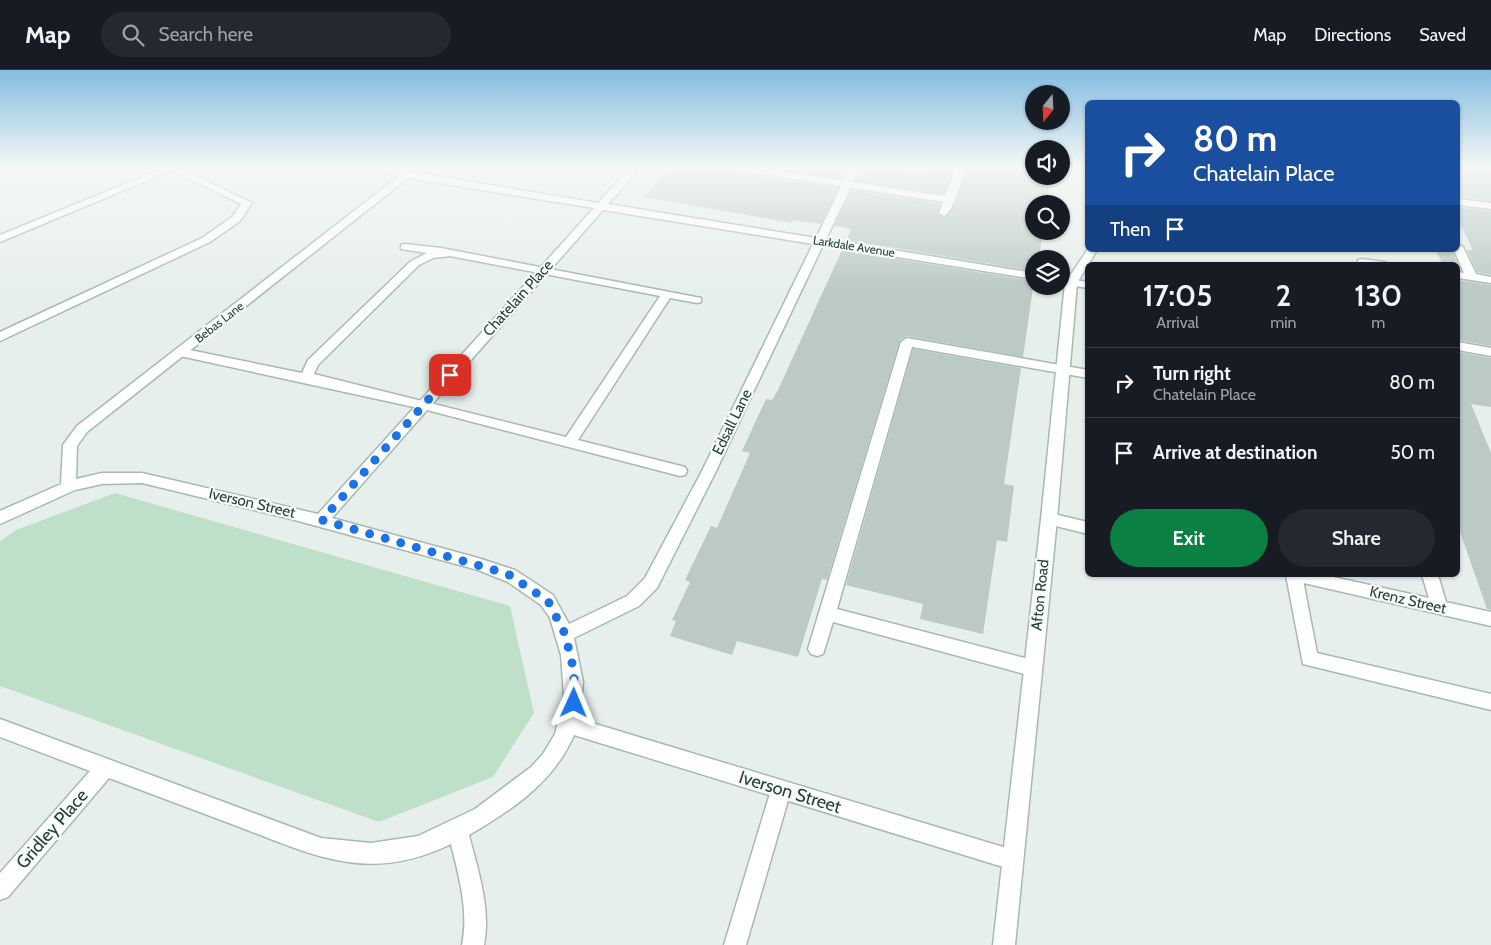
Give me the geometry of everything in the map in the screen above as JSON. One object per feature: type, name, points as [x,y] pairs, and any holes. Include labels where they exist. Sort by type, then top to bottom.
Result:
[{"type":"street","points":[[0,239],[73,209]]},
{"type":"street","points":[[0,337],[206,240],[236,219],[243,209]]},
{"type":"street","name":"Bebas Lane","points":[[68,488],[70,445],[82,429],[363,209]]},
{"type":"street","name":"Chatelain Place","points":[[322,520],[597,209]]},
{"type":"street","name":"Larkdale Avenue","points":[[623,209],[1025,275]]},
{"type":"street","name":"Edsall Lane","points":[[565,634],[633,601],[651,583],[709,471],[835,209]]},
{"type":"street","points":[[944,213],[946,209]]},
{"type":"street","points":[[405,247],[450,253],[697,300]]},
{"type":"street","points":[[1460,251],[1472,277]]},
{"type":"street","name":"Afton Road","points":[[1070,277],[1090,252]]},
{"type":"street","points":[[315,380],[306,376],[312,363],[415,263],[431,255],[450,253]]},
{"type":"street","points":[[1460,275],[1491,280]]},
{"type":"street","points":[[1070,283],[1085,285]]},
{"type":"street","points":[[570,442],[667,294]]},
{"type":"street","name":"Afton Road","points":[[1004,945],[1044,552],[1050,519],[1063,370],[1066,295]]},
{"type":"street","points":[[816,649],[907,342],[1085,374]]},
{"type":"street","points":[[1460,346],[1491,352]]},
{"type":"street","points":[[180,352],[424,405],[680,471]]},
{"type":"street","name":"Iverson Street","points":[[0,518],[34,500],[80,483],[119,477],[149,479],[322,520],[508,574],[548,601],[565,634],[574,671],[574,703],[550,760],[531,779],[502,802],[458,830],[437,841],[403,851],[361,855],[321,848],[0,728]]},
{"type":"street","points":[[1050,519],[1085,527]]},
{"type":"street","points":[[1295,577],[1310,659],[1491,702]]},
{"type":"street","name":"Krenz Street","points":[[1304,577],[1491,619]]},
{"type":"street","points":[[1431,577],[1440,608]]},
{"type":"street","points":[[827,613],[1032,668]]},
{"type":"street","name":"Iverson Street","points":[[566,724],[1013,860]]},
{"type":"street","name":"Gridley Place","points":[[0,889],[104,768]]},
{"type":"street","points":[[735,945],[781,790]]},
{"type":"street","points":[[458,830],[473,900],[477,932],[473,945]]},
{"type":"green space","points":[[115,493],[510,606],[534,713],[493,777],[379,822],[0,686],[0,541],[16,530]]},
{"type":"building","points":[[712,209],[828,209],[821,224],[793,220],[792,223]]},
{"type":"building","points":[[843,209],[939,209],[937,214],[945,218],[952,209],[1025,209],[1025,240],[1042,240],[1040,250],[1025,250],[1025,270],[847,240],[851,229],[834,226]]},
{"type":"building","points":[[1460,209],[1491,211],[1491,275],[1477,272],[1467,250],[1473,250],[1460,224]]},
{"type":"building","points":[[842,250],[1025,280],[1025,295],[1032,295],[1023,357],[907,336],[900,340],[827,580],[822,579],[798,657],[737,641],[732,655],[670,636],[676,621],[672,620],[690,582],[685,580],[711,526],[717,528],[750,453],[742,451],[766,399],[772,400]]},
{"type":"building","points":[[1437,252],[1453,252],[1457,262],[1442,262]]},
{"type":"building","points":[[1460,280],[1491,285],[1491,346],[1460,340]]},
{"type":"building","points":[[913,349],[1021,368],[1004,484],[1014,486],[1007,542],[997,540],[983,634],[920,619],[923,604],[846,585]]},
{"type":"building","points":[[1460,352],[1491,358],[1491,407],[1471,404],[1491,453],[1491,610],[1487,609],[1460,532]]},
{"type":"route","points":[[450,375],[322,520],[508,574],[548,601],[565,634],[574,671],[574,703]]}]
